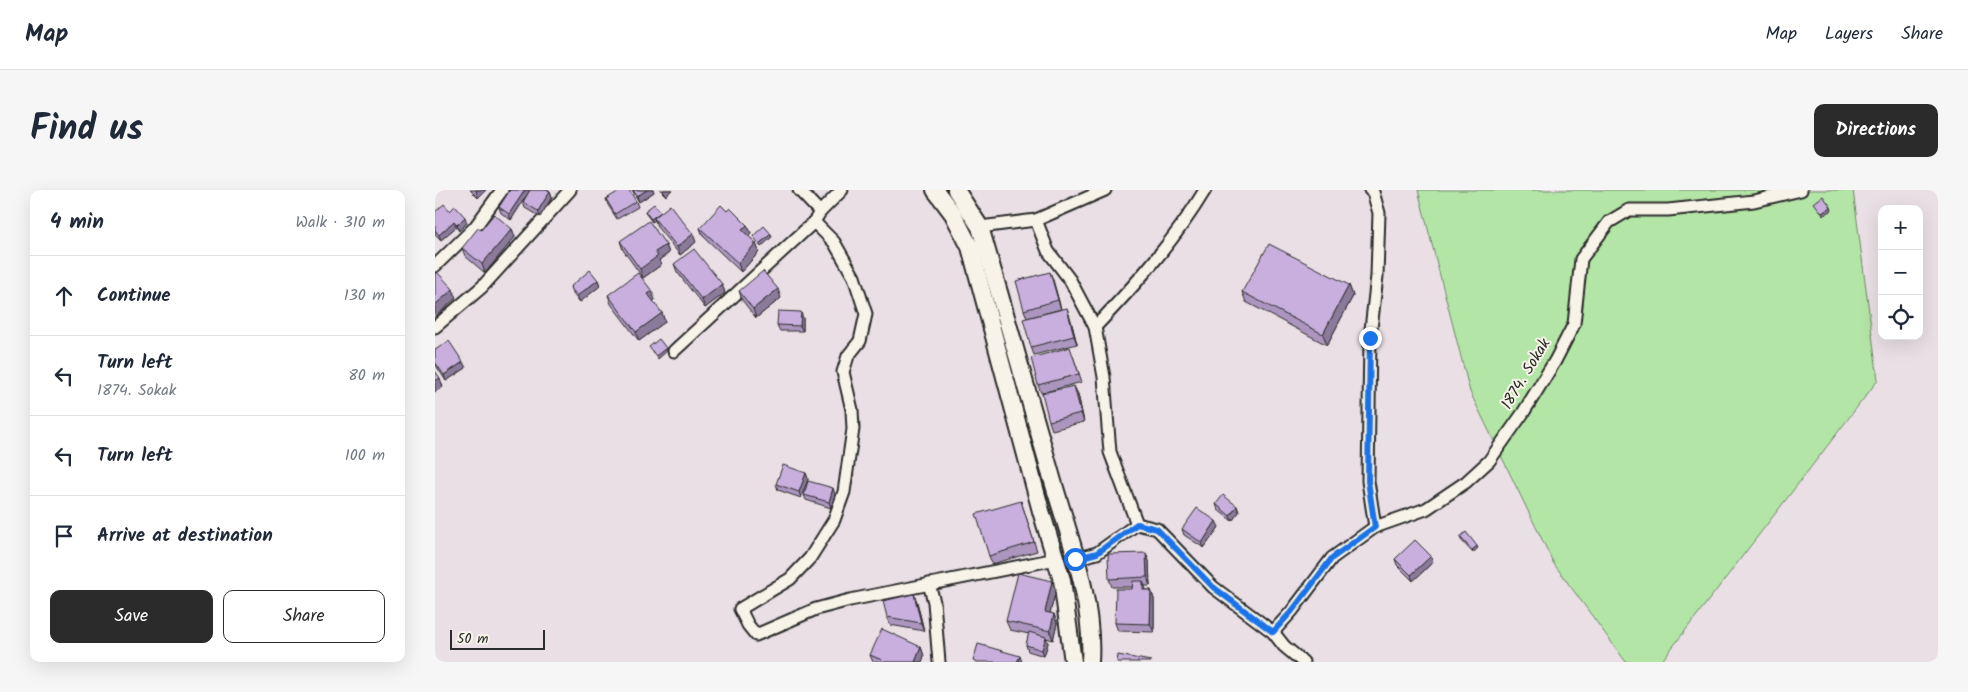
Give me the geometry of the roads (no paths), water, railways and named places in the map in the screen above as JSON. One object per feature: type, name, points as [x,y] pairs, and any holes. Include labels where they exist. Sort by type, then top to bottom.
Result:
[{"type":"street","points":[[435,266],[475,227],[502,190]]},
{"type":"street","points":[[435,327],[482,287],[570,190]]},
{"type":"street","points":[[799,190],[834,242],[854,277],[866,314],[860,341],[848,356],[843,372],[853,410],[853,419],[844,492],[834,520],[811,558],[789,579],[740,609],[748,625],[756,635],[817,609],[850,600],[1056,559]]},
{"type":"street","points":[[674,351],[817,217],[842,190]]},
{"type":"street","points":[[935,190],[953,214],[970,247],[1056,559],[1068,613],[1073,662]]},
{"type":"street","points":[[956,190],[980,227],[1075,559],[1087,608],[1091,640],[1090,662]]},
{"type":"street","points":[[980,227],[1036,220],[1105,190]]},
{"type":"street","points":[[1095,327],[1145,273],[1186,222],[1205,190]]},
{"type":"street","points":[[1370,190],[1373,192],[1379,213],[1377,276],[1370,338],[1368,481],[1375,527]]},
{"type":"street","name":"1874. Sokak","points":[[1273,632],[1292,611],[1332,558],[1375,527],[1426,509],[1466,482],[1489,461],[1523,413],[1555,361],[1574,324],[1581,260],[1609,222],[1629,210],[1668,210],[1754,201],[1801,190]]},
{"type":"street","points":[[1036,220],[1048,251],[1070,280],[1095,327],[1104,377],[1110,452],[1137,524]]},
{"type":"street","points":[[1075,559],[1097,553],[1137,524],[1157,529],[1213,587],[1273,632],[1284,646],[1303,662]]},
{"type":"street","points":[[929,584],[933,602],[939,662]]}]
